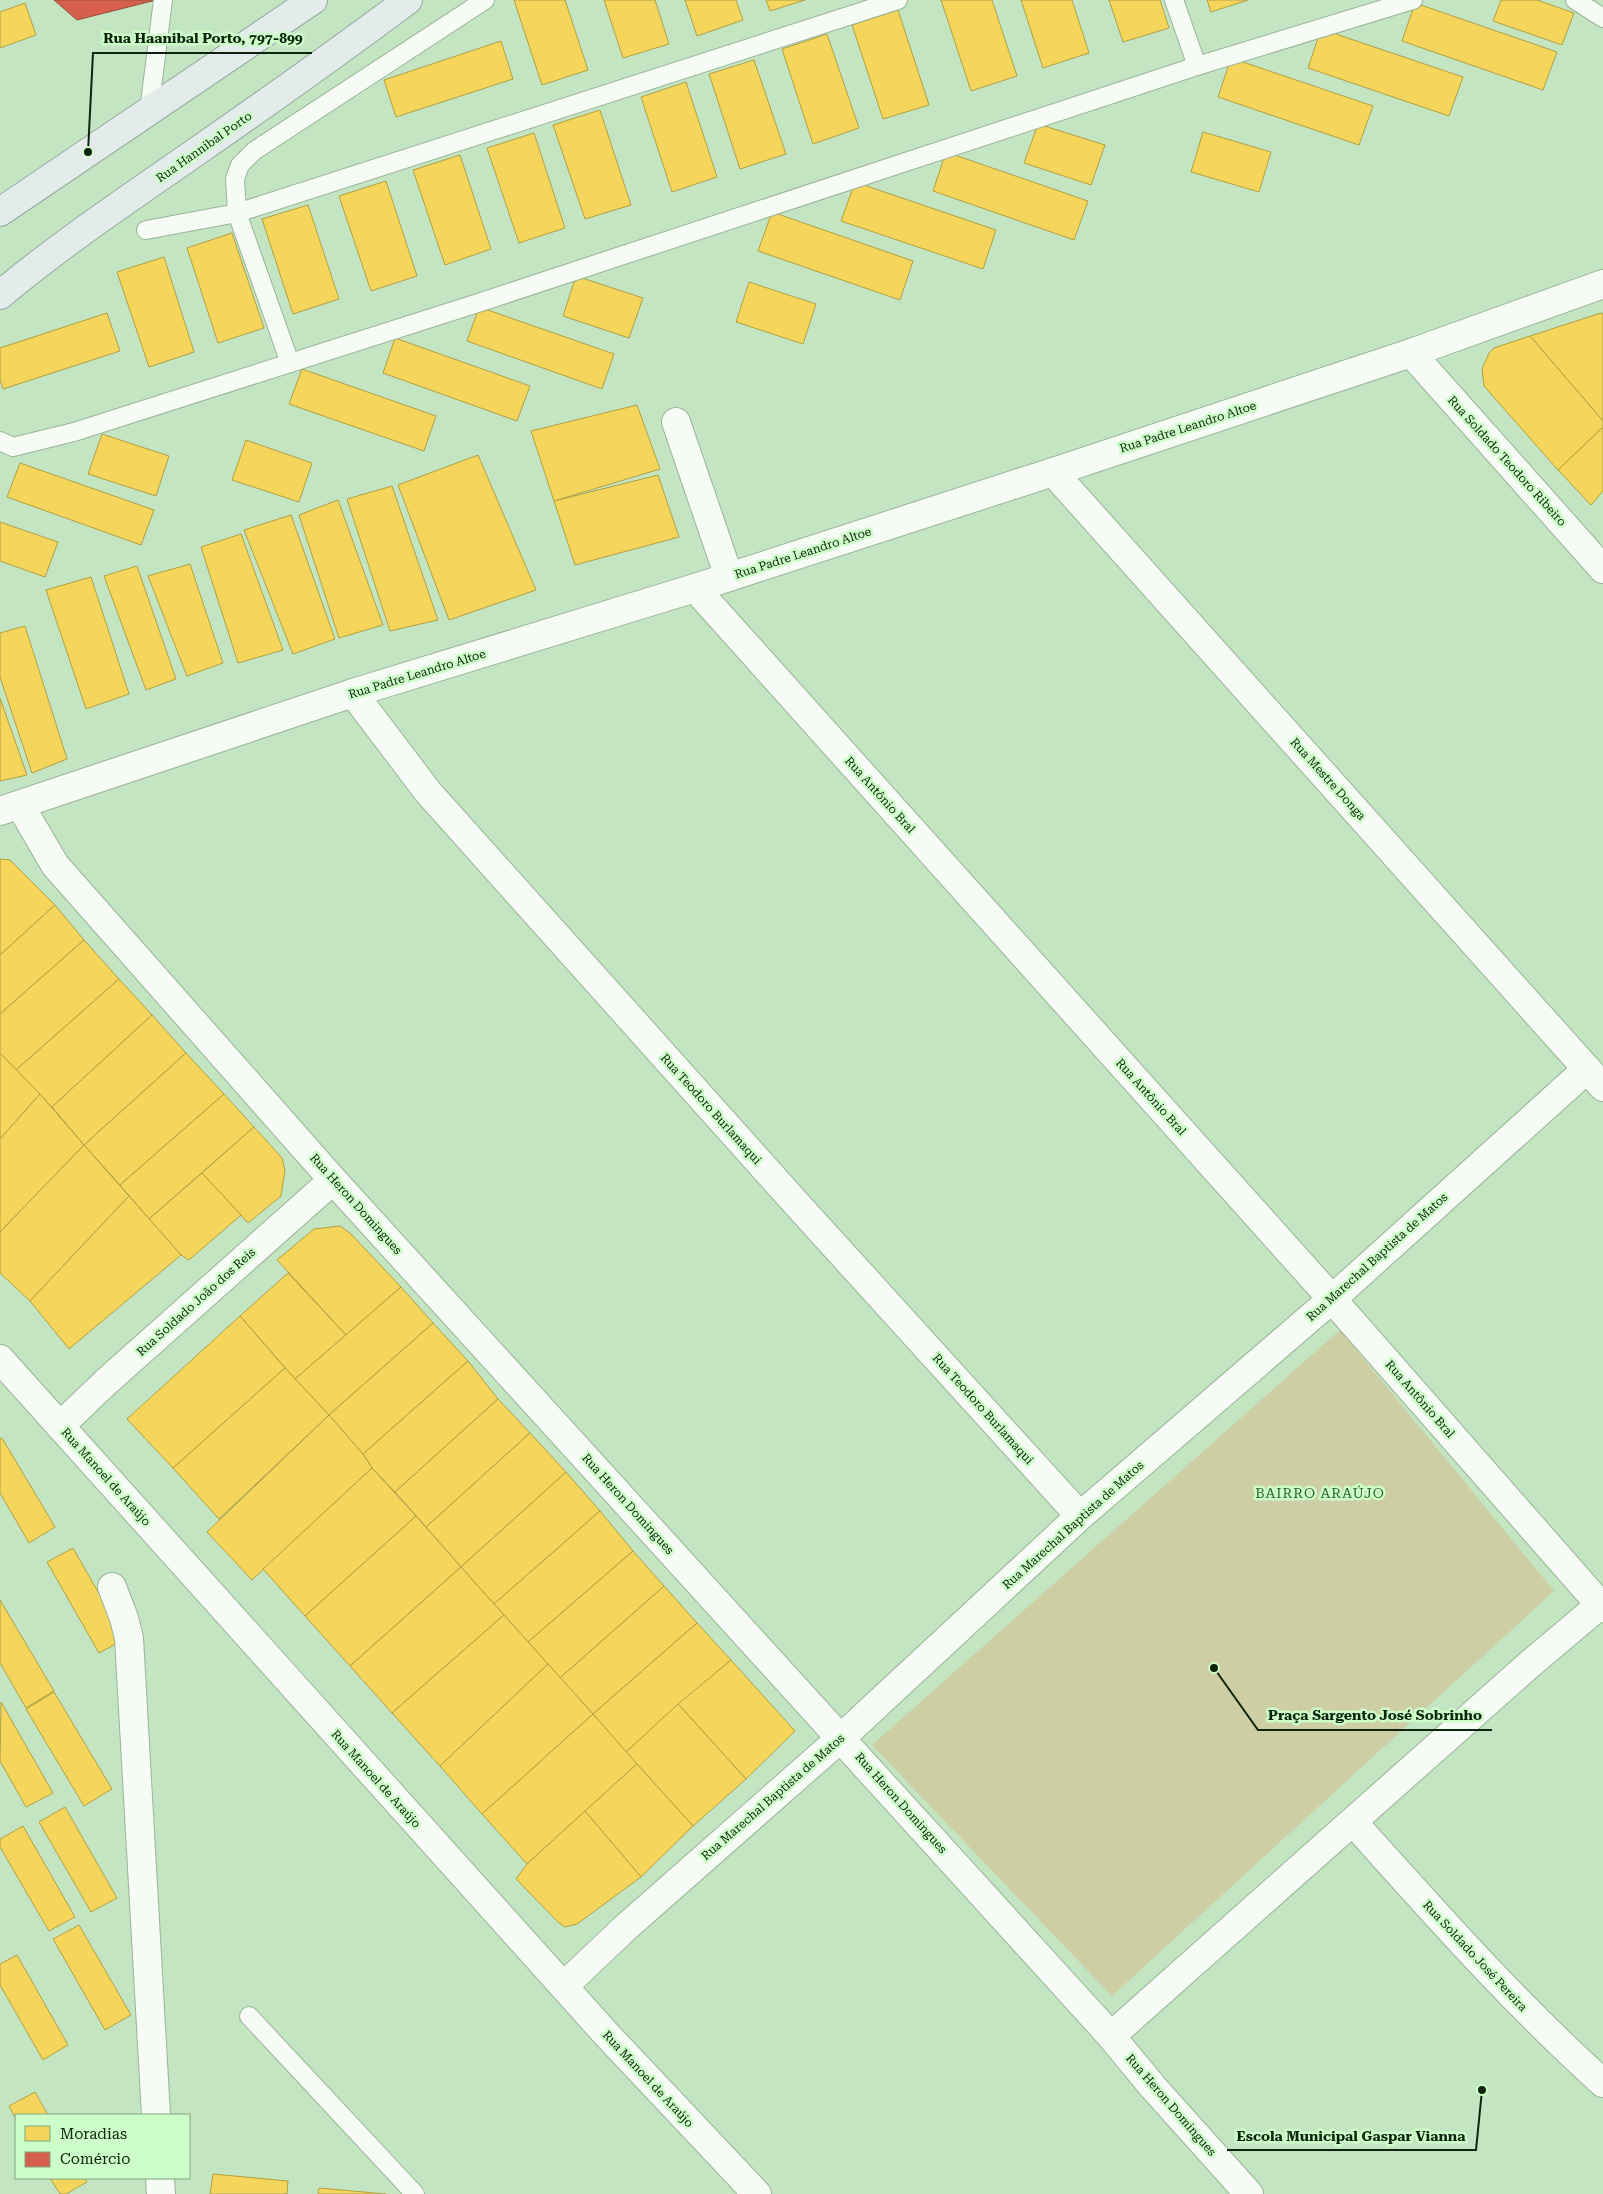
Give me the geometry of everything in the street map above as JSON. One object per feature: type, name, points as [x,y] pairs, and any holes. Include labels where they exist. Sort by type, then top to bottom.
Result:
[{"type":"main road","points":[[2,207],[149,111],[313,0]]},
{"type":"main road","name":"Rua Hannibal Porto","points":[[0,295],[42,261],[257,110],[408,0]]},
{"type":"street","name":"Rua Padre Leandro Altoe","points":[[10,808],[353,693],[695,588],[1053,472],[1411,353],[1603,284]]},
{"type":"street","name":"Rua Soldado Teodoro Ribeiro","points":[[1411,353],[1603,569]]},
{"type":"street","points":[[676,422],[729,577]]},
{"type":"street","name":"Rua Mestre Donga","points":[[1053,472],[1595,1078]]},
{"type":"street","name":"Rua Antônio Bral","points":[[695,588],[1332,1299],[1602,1606]]},
{"type":"street","name":"Rua Teodoro Burlamaqui","points":[[353,693],[428,792],[794,1201],[1080,1516]]},
{"type":"street","name":"Rua Heron Domingues","points":[[10,808],[55,865],[333,1180],[842,1737],[1111,2036],[1153,2087],[1249,2194]]},
{"type":"street","name":"Rua Marechal Baptista de Matos","points":[[564,1986],[625,1928],[842,1737],[1080,1516],[1332,1299],[1595,1078]]},
{"type":"street","name":"Rua Soldado João dos Reis","points":[[60,1426],[106,1382],[333,1180]]},
{"type":"street","name":"Rua Manoel de Araújo","points":[[0,1359],[608,2036],[757,2194]]},
{"type":"street","points":[[112,1587],[124,1618],[129,1638],[156,2114]]},
{"type":"street","points":[[1111,2036],[1530,1664],[1602,1606]]},
{"type":"street","name":"Rua Soldado José Pereira","points":[[1353,1822],[1505,1990],[1554,2039],[1603,2083]]},
{"type":"street","points":[[160,2179],[161,2194]]},
{"type":"lane","points":[[149,111],[163,0]]},
{"type":"lane","points":[[290,363],[237,213],[235,179],[240,165],[254,151],[485,0]]},
{"type":"lane","points":[[146,230],[237,213],[898,0]]},
{"type":"lane","points":[[1174,0],[1197,66]]},
{"type":"lane","points":[[4,446],[74,432],[478,304],[1197,66],[1413,0]]},
{"type":"lane","points":[[1575,0],[1603,18]]},
{"type":"lane","points":[[249,2016],[415,2194]]},
{"type":"green space","points":[[1340,1330],[1554,1591],[1112,1996],[872,1745]]},
{"type":"building: Moradias","points":[[514,0],[565,0],[588,70],[542,85]]},
{"type":"building: Moradias","points":[[604,0],[655,0],[669,44],[623,58]]},
{"type":"building: Moradias","points":[[685,0],[736,0],[743,20],[697,36]]},
{"type":"building: Moradias","points":[[766,0],[805,0],[770,11]]},
{"type":"building: Moradias","points":[[941,0],[992,0],[1017,76],[971,91]]},
{"type":"building: Moradias","points":[[1021,0],[1072,0],[1089,53],[1043,68]]},
{"type":"building: Moradias","points":[[1109,0],[1160,0],[1169,28],[1123,42]]},
{"type":"building: Moradias","points":[[1207,0],[1248,0],[1211,12]]},
{"type":"building: Moradias","points":[[1501,0],[1537,0],[1574,13],[1562,45],[1493,21]]},
{"type":"building: Moradias","points":[[25,3],[36,35],[0,48],[0,12]]},
{"type":"building: Moradias","points":[[1415,3],[1557,52],[1543,90],[1402,41]]},
{"type":"building: Moradias","points":[[898,10],[929,105],[883,119],[852,25]]},
{"type":"building: Moradias","points":[[1321,29],[1463,77],[1449,116],[1308,68]]},
{"type":"building: Moradias","points":[[827,34],[859,128],[813,144],[782,49]]},
{"type":"building: Moradias","points":[[501,41],[513,79],[396,117],[384,80]]},
{"type":"building: Moradias","points":[[1231,58],[1373,106],[1359,145],[1218,97]]},
{"type":"building: Moradias","points":[[754,60],[786,154],[740,169],[709,74]]},
{"type":"building: Moradias","points":[[686,82],[717,177],[672,192],[641,97]]},
{"type":"building: Moradias","points":[[600,110],[631,205],[585,219],[553,125]]},
{"type":"building: Moradias","points":[[1038,124],[1105,145],[1091,185],[1024,163]]},
{"type":"building: Moradias","points":[[1203,132],[1271,152],[1259,192],[1191,172]]},
{"type":"building: Moradias","points":[[534,133],[565,228],[519,243],[487,148]]},
{"type":"building: Moradias","points":[[946,152],[1088,201],[1074,240],[933,191]]},
{"type":"building: Moradias","points":[[460,155],[491,249],[445,265],[413,170]]},
{"type":"building: Moradias","points":[[386,181],[417,276],[371,291],[339,196]]},
{"type":"building: Moradias","points":[[855,182],[996,230],[983,269],[841,221]]},
{"type":"building: Moradias","points":[[308,205],[339,299],[293,314],[262,219]]},
{"type":"building: Moradias","points":[[772,212],[913,261],[900,300],[758,251]]},
{"type":"building: Moradias","points":[[232,233],[264,328],[218,343],[187,248]]},
{"type":"building: Moradias","points":[[164,257],[194,352],[149,367],[117,272]]},
{"type":"building: Moradias","points":[[576,276],[643,298],[629,338],[563,316]]},
{"type":"building: Moradias","points":[[749,282],[816,304],[803,344],[736,322]]},
{"type":"building: Moradias","points":[[479,307],[614,354],[602,389],[467,341]]},
{"type":"building: Moradias","points":[[107,313],[120,351],[3,389],[0,380],[0,348]]},
{"type":"building: Moradias","points":[[1601,313],[1603,314],[1603,421],[1530,336]]},
{"type":"building: Moradias","points":[[1530,336],[1603,421],[1603,427],[1558,470],[1484,386],[1482,369],[1489,353],[1494,348]]},
{"type":"building: Moradias","points":[[395,338],[530,386],[517,421],[383,373]]},
{"type":"building: Moradias","points":[[302,369],[436,416],[424,451],[289,404]]},
{"type":"building: Moradias","points":[[637,405],[660,469],[554,501],[531,431]]},
{"type":"building: Moradias","points":[[1603,427],[1603,491],[1591,505],[1558,470]]},
{"type":"building: Moradias","points":[[102,434],[169,456],[156,496],[88,474]]},
{"type":"building: Moradias","points":[[246,440],[312,463],[299,502],[232,480]]},
{"type":"building: Moradias","points":[[478,455],[536,590],[449,620],[398,485]]},
{"type":"building: Moradias","points":[[20,463],[154,510],[141,545],[7,497]]},
{"type":"building: Moradias","points":[[658,475],[679,537],[575,565],[554,501]]},
{"type":"building: Moradias","points":[[392,486],[438,620],[390,631],[347,499]]},
{"type":"building: Moradias","points":[[338,500],[383,625],[339,638],[299,515]]},
{"type":"building: Moradias","points":[[291,515],[335,639],[293,654],[244,530]]},
{"type":"building: Moradias","points":[[0,522],[58,542],[45,577],[0,561]]},
{"type":"building: Moradias","points":[[241,534],[283,650],[238,663],[201,547]]},
{"type":"building: Moradias","points":[[190,564],[223,663],[187,676],[148,576]]},
{"type":"building: Moradias","points":[[137,566],[176,679],[146,690],[104,576]]},
{"type":"building: Moradias","points":[[91,577],[129,694],[86,709],[46,590]]},
{"type":"building: Moradias","points":[[25,626],[67,759],[32,773],[0,677],[0,633]]},
{"type":"building: Moradias","points":[[0,698],[27,775],[0,781]]},
{"type":"building: Moradias","points":[[0,859],[10,860],[55,905],[0,955]]},
{"type":"building: Moradias","points":[[55,905],[84,940],[0,1014],[0,955]]},
{"type":"building: Moradias","points":[[84,940],[119,979],[16,1070],[0,1053],[0,1014]]},
{"type":"building: Moradias","points":[[119,979],[152,1015],[52,1107],[16,1070]]},
{"type":"building: Moradias","points":[[152,1015],[186,1053],[84,1145],[52,1107]]},
{"type":"building: Moradias","points":[[0,1053],[40,1094],[0,1139]]},
{"type":"building: Moradias","points":[[186,1053],[224,1094],[120,1185],[84,1145]]},
{"type":"building: Moradias","points":[[40,1094],[84,1145],[0,1232],[0,1139]]},
{"type":"building: Moradias","points":[[224,1094],[254,1127],[149,1219],[120,1185]]},
{"type":"building: Moradias","points":[[254,1127],[282,1158],[285,1170],[281,1196],[248,1223],[202,1173]]},
{"type":"building: Moradias","points":[[84,1145],[129,1196],[30,1301],[0,1273],[0,1232]]},
{"type":"building: Moradias","points":[[202,1173],[241,1215],[189,1260],[181,1255],[149,1219]]},
{"type":"building: Moradias","points":[[129,1196],[181,1255],[69,1349],[30,1301]]},
{"type":"building: Moradias","points":[[340,1226],[350,1233],[401,1287],[346,1335],[277,1260],[314,1229]]},
{"type":"building: Moradias","points":[[288,1273],[346,1335],[295,1379],[240,1316]]},
{"type":"building: Moradias","points":[[401,1287],[433,1323],[329,1415],[295,1379]]},
{"type":"building: Moradias","points":[[240,1316],[285,1368],[173,1468],[127,1419]]},
{"type":"building: Moradias","points":[[433,1323],[468,1361],[363,1454],[329,1415]]},
{"type":"building: Moradias","points":[[468,1361],[498,1399],[395,1492],[372,1468],[363,1454]]},
{"type":"building: Moradias","points":[[285,1368],[329,1415],[219,1519],[173,1468]]},
{"type":"building: Moradias","points":[[498,1399],[530,1433],[426,1527],[395,1492]]},
{"type":"building: Moradias","points":[[329,1415],[363,1454],[372,1468],[252,1580],[207,1532]]},
{"type":"building: Moradias","points":[[530,1433],[566,1472],[461,1567],[426,1527]]},
{"type":"building: Moradias","points":[[2,1438],[55,1527],[29,1543],[0,1493],[0,1439]]},
{"type":"building: Moradias","points":[[372,1468],[416,1516],[305,1616],[263,1569]]},
{"type":"building: Moradias","points":[[566,1472],[600,1511],[494,1604],[461,1567]]},
{"type":"building: Moradias","points":[[600,1511],[633,1551],[528,1642],[494,1604]]},
{"type":"building: Moradias","points":[[416,1516],[461,1567],[350,1666],[305,1616]]},
{"type":"building: Moradias","points":[[73,1548],[125,1639],[99,1653],[47,1562]]},
{"type":"building: Moradias","points":[[633,1551],[664,1586],[560,1678],[528,1642]]},
{"type":"building: Moradias","points":[[461,1567],[504,1615],[392,1713],[350,1666]]},
{"type":"building: Moradias","points":[[664,1586],[697,1623],[593,1714],[560,1678]]},
{"type":"building: Moradias","points":[[0,1600],[54,1691],[26,1708],[0,1663]]},
{"type":"building: Moradias","points":[[504,1615],[548,1664],[440,1766],[392,1713]]},
{"type":"building: Moradias","points":[[697,1623],[731,1660],[626,1752],[593,1714]]},
{"type":"building: Moradias","points":[[731,1660],[795,1731],[746,1779],[678,1704]]},
{"type":"building: Moradias","points":[[548,1664],[593,1714],[482,1814],[440,1766]]},
{"type":"building: Moradias","points":[[54,1692],[112,1789],[84,1806],[26,1709]]},
{"type":"building: Moradias","points":[[1,1702],[53,1793],[26,1807],[0,1761]]},
{"type":"building: Moradias","points":[[678,1704],[746,1779],[693,1826],[626,1752]]},
{"type":"building: Moradias","points":[[593,1714],[637,1764],[527,1864],[482,1814]]},
{"type":"building: Moradias","points":[[637,1764],[693,1826],[641,1877],[585,1811]]},
{"type":"building: Moradias","points":[[65,1807],[117,1898],[91,1912],[39,1822]]},
{"type":"building: Moradias","points":[[585,1811],[641,1877],[577,1924],[565,1927],[516,1879],[527,1864]]},
{"type":"building: Moradias","points":[[23,1826],[75,1917],[49,1931],[0,1847],[0,1839]]},
{"type":"building: Moradias","points":[[79,1925],[131,2015],[105,2030],[53,1939]]},
{"type":"building: Moradias","points":[[17,1955],[68,2045],[43,2060],[0,1985],[0,1964]]},
{"type":"building: Moradias","points":[[35,2092],[47,2114],[15,2114],[15,2117],[9,2106]]},
{"type":"building: Moradias","points":[[213,2174],[288,2181],[287,2194],[210,2194]]},
{"type":"building: Moradias","points":[[51,2179],[85,2179],[87,2182],[66,2194],[60,2194]]},
{"type":"building: Moradias","points":[[319,2188],[386,2194],[318,2194]]},
{"type":"building: Comércio","points":[[54,0],[156,0],[77,20]]},
{"type":"place","name":"Rua Haanibal Porto, 797-899","points":[[88,152]]},
{"type":"place","name":"Praça Sargento José Sobrinho","points":[[1214,1668]]},
{"type":"place","name":"Escola Municipal Gaspar Vianna","points":[[1482,2090]]},
{"type":"district","name":"BAIRRO ARAÚJO","points":[[1320,1493]]}]
